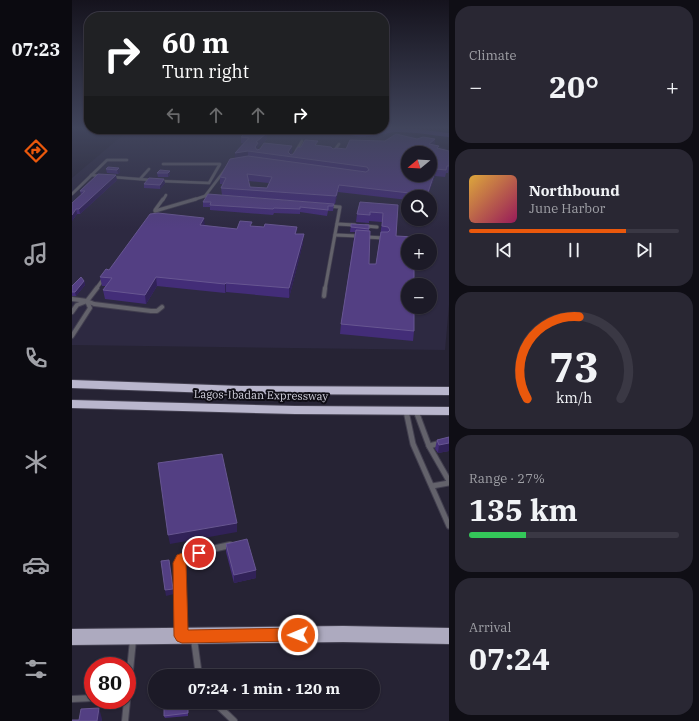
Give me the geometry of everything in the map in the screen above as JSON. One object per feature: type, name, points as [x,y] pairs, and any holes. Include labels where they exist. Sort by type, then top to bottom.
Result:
[{"type":"highway","name":"Lagos-Ibadan Expressway","points":[[72,384],[241,390],[449,391]]},
{"type":"highway","name":"Lagos-Ibadan Expressway","points":[[72,404],[295,410],[449,410]]},
{"type":"highway","points":[[72,637],[336,634],[449,636]]},
{"type":"lane","points":[[72,194],[105,162]]},
{"type":"lane","points":[[205,196],[229,163],[232,162]]},
{"type":"lane","points":[[91,175],[209,183],[220,164],[163,164]]},
{"type":"lane","points":[[140,179],[149,169]]},
{"type":"lane","points":[[150,216],[166,195]]},
{"type":"lane","points":[[155,211],[205,196],[220,197]]},
{"type":"lane","points":[[324,296],[340,207],[325,206]]},
{"type":"lane","points":[[337,224],[377,227]]},
{"type":"lane","points":[[335,235],[386,238]]},
{"type":"lane","points":[[72,312],[77,305],[87,301],[108,272]]},
{"type":"lane","points":[[72,299],[87,301],[94,304],[152,311],[157,311],[162,307]]},
{"type":"lane","points":[[72,336],[74,328],[90,308],[87,301]]},
{"type":"lane","points":[[411,411],[449,482],[432,486]]},
{"type":"lane","points":[[411,411],[413,444],[449,526]]},
{"type":"lane","points":[[429,446],[449,441]]},
{"type":"lane","points":[[198,669],[188,636],[179,563],[181,558],[186,556],[236,544]]},
{"type":"lane","points":[[131,657],[133,637]]},
{"type":"lane","points":[[72,699],[84,698]]},
{"type":"lane","points":[[125,721],[126,709]]},
{"type":"lane","points":[[221,709],[234,721]]},
{"type":"shaded area","points":[[91,162],[401,162],[401,182],[437,182],[437,162],[449,162],[449,305],[445,350],[72,345],[72,178]]},
{"type":"building","points":[[229,162],[290,162],[366,172],[369,170],[367,167],[327,162],[401,162],[401,182],[432,182],[429,190],[401,190],[401,192],[339,185],[336,196],[221,188],[226,178],[220,177]],"holes":[[[247,174],[272,177],[267,188],[250,187]]]},
{"type":"building","points":[[437,162],[449,162],[449,166],[447,166],[446,170],[437,169]]},
{"type":"building","points":[[108,167],[119,168],[117,170],[106,169]]},
{"type":"building","points":[[160,170],[170,171],[168,173],[157,173]]},
{"type":"building","points":[[98,174],[116,175],[79,209],[76,209],[72,215],[72,203],[85,191],[80,191]]},
{"type":"building","points":[[149,178],[164,179],[160,185],[144,184]]},
{"type":"building","points":[[208,194],[334,204],[333,206],[328,206],[328,210],[300,207],[300,209],[273,209],[210,205],[211,202],[203,202]]},
{"type":"building","points":[[360,202],[398,205],[396,236],[401,236],[401,270],[414,270],[414,278],[401,278],[401,314],[414,314],[414,331],[341,324],[356,230],[370,231],[369,264],[376,264],[381,232],[388,232],[390,230],[388,227],[382,226],[383,213],[370,212],[370,215],[357,214]]},
{"type":"building","points":[[158,213],[204,218],[200,225],[237,229],[240,221],[252,222],[250,226],[264,227],[265,224],[297,227],[295,234],[304,234],[289,288],[225,284],[156,277],[145,295],[103,290],[112,278],[100,277],[106,269],[109,270],[150,214]]},
{"type":"building","points":[[351,224],[369,225],[369,229],[351,227]]},
{"type":"building","points":[[81,277],[84,281],[75,292],[72,292],[72,286]]},
{"type":"building","points":[[449,437],[449,443],[439,445],[437,440]]},
{"type":"building","points":[[222,454],[237,523],[168,535],[158,463]]},
{"type":"building","points":[[247,539],[256,570],[234,575],[226,544]]},
{"type":"building","points":[[169,560],[173,589],[165,590],[161,561]]},
{"type":"building","points":[[81,709],[99,709],[97,721],[72,721],[79,720]]},
{"type":"building","points":[[164,709],[188,709],[188,713],[164,716]]},
{"type":"route","points":[[199,553],[181,558],[179,563],[182,636],[298,635]]}]
